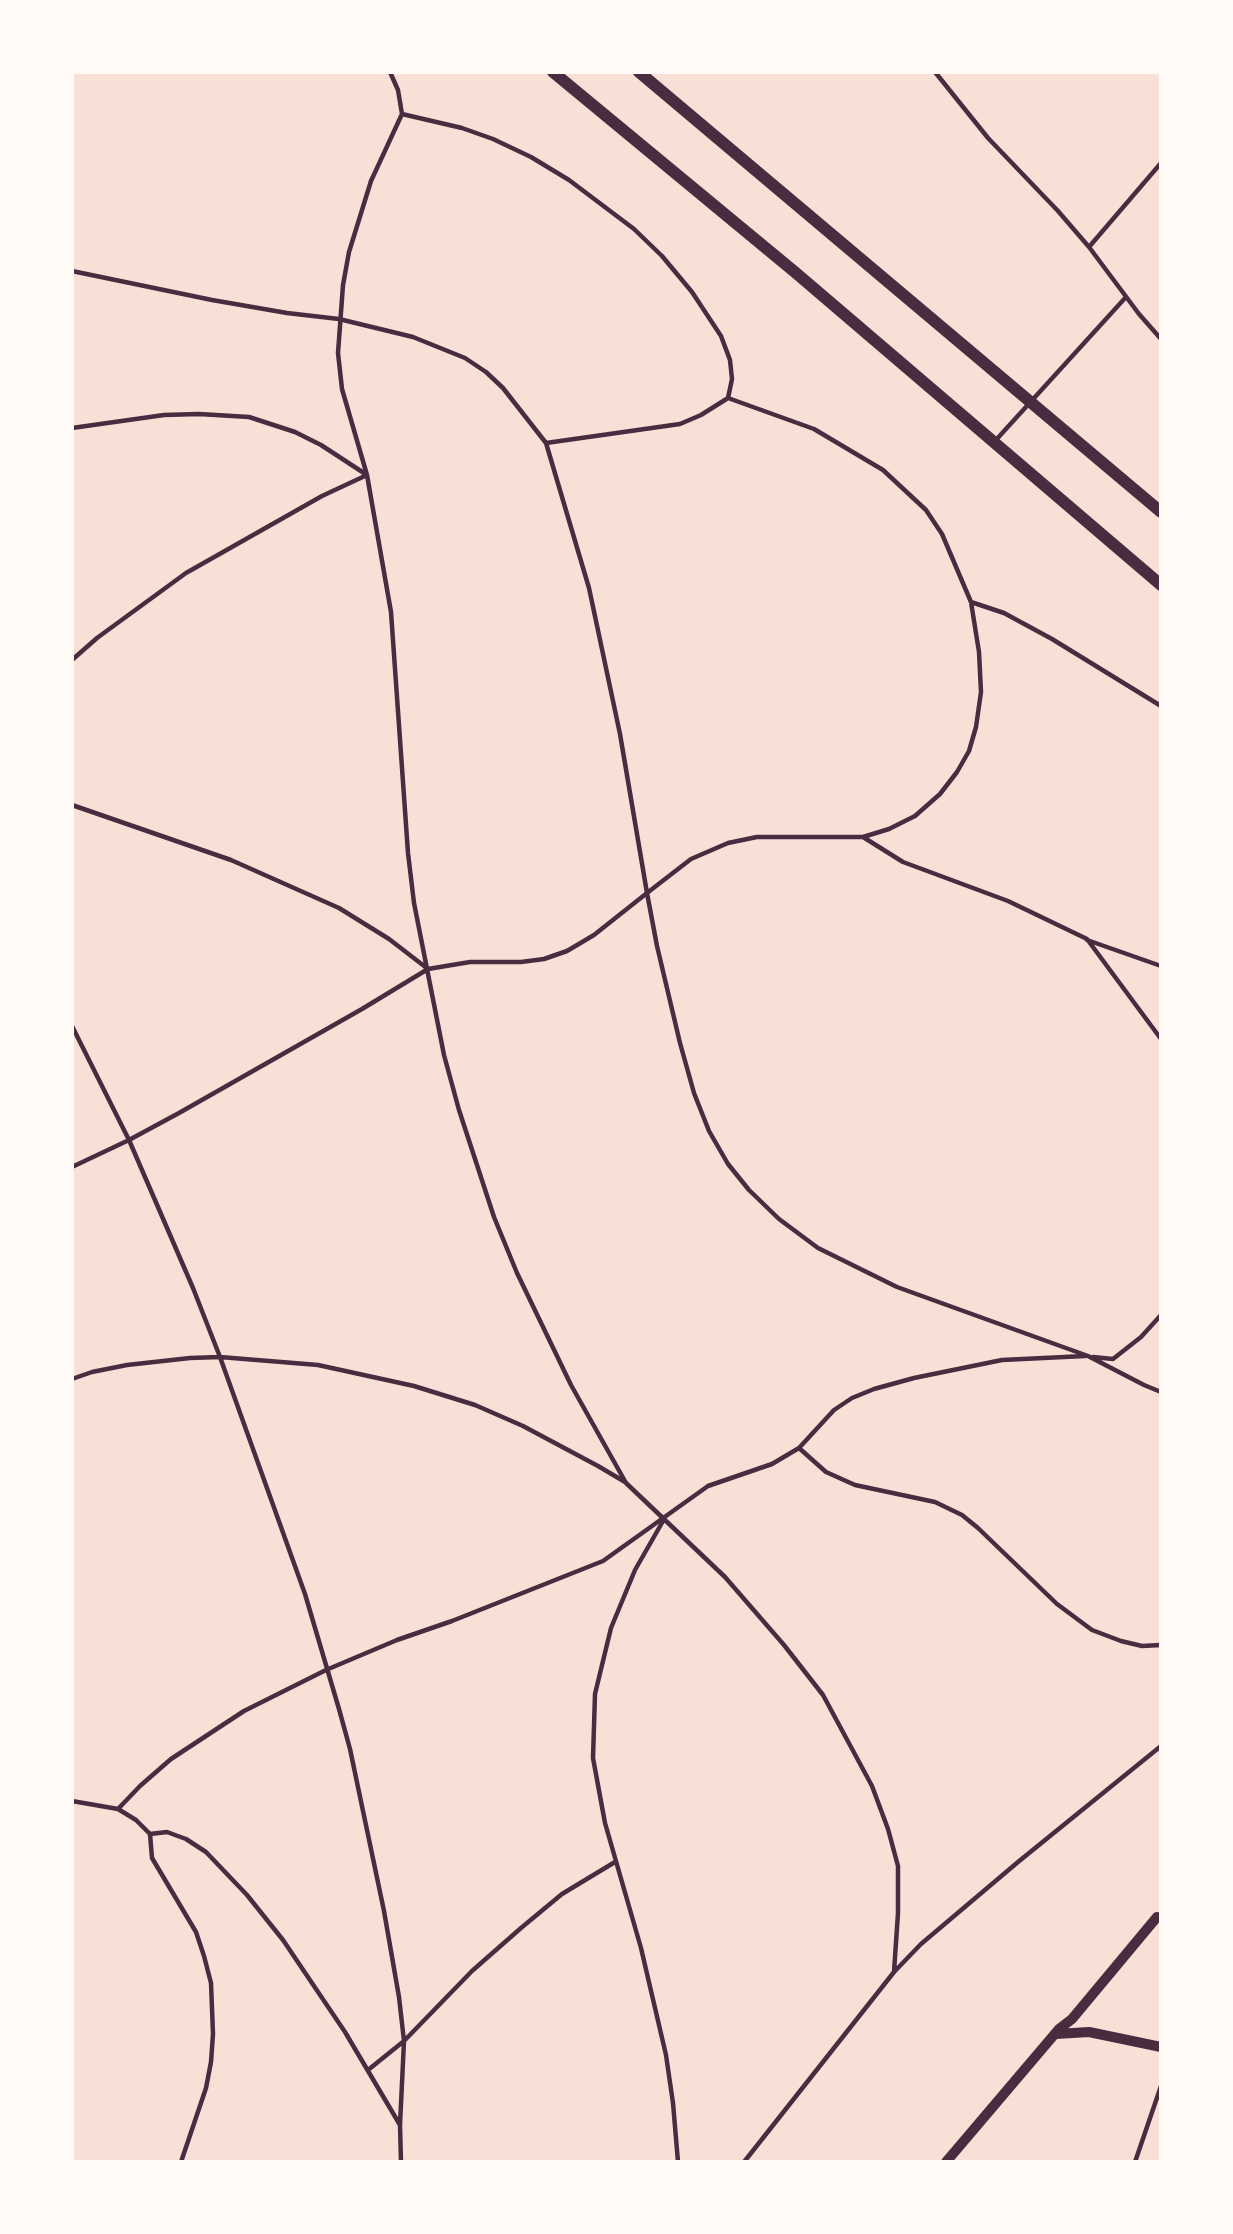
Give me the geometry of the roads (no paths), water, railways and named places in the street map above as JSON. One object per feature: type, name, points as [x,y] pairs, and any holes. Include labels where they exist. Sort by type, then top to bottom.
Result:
[{"type":"main road","points":[[553,72],[796,273],[1161,585]]},
{"type":"main road","points":[[639,72],[1161,512]]},
{"type":"street","points":[[946,2162],[1056,2034],[1077,2013],[1157,1917]]},
{"type":"street","points":[[1077,2013],[1089,2032]]},
{"type":"street","points":[[1056,2034],[1089,2032],[1161,2047]]},
{"type":"lane","points":[[390,72],[398,90],[402,114],[371,181],[349,252],[339,319],[338,353],[342,389],[368,475],[391,612],[408,853],[414,903],[444,1055],[459,1110],[494,1217],[517,1273],[571,1385],[626,1483]]},
{"type":"lane","points":[[935,72],[988,138],[1089,247],[1126,297],[1160,336]]},
{"type":"lane","points":[[402,114],[462,128],[531,157],[569,180],[634,229],[662,256],[692,291],[721,336],[730,360],[732,379],[728,398],[701,415],[680,424],[546,443]]},
{"type":"lane","points":[[1089,247],[1161,163]]},
{"type":"lane","points":[[72,271],[212,300],[339,319],[413,337],[465,358],[486,372],[503,388],[546,443],[589,588],[600,630],[620,734],[657,946],[680,1042],[694,1093],[709,1131],[728,1164],[749,1191],[779,1219],[818,1248],[887,1282],[1088,1356],[1144,1386],[1161,1392]]},
{"type":"lane","points":[[994,442],[1126,297]]},
{"type":"lane","points":[[72,1167],[129,1140],[311,1038],[428,969],[470,962],[521,962],[559,954],[594,935],[691,859],[728,843],[757,837],[863,837],[889,830],[915,816],[940,794],[969,751],[976,727],[981,692],[979,652],[972,602],[942,534],[926,510],[883,470],[814,429],[728,398]]},
{"type":"lane","points":[[72,428],[164,415],[200,414],[249,417],[295,432],[321,445],[368,475]]},
{"type":"lane","points":[[72,660],[97,638],[186,573],[322,496],[368,475]]},
{"type":"lane","points":[[972,602],[1004,613],[1052,639],[1161,706]]},
{"type":"lane","points":[[72,805],[231,860],[339,908],[389,939],[428,969]]},
{"type":"lane","points":[[863,837],[903,862],[1008,901],[1087,939],[1161,966]]},
{"type":"lane","points":[[1087,939],[1161,1039]]},
{"type":"lane","points":[[72,1026],[129,1140],[220,1357],[305,1594],[350,1749],[382,1899],[399,1997],[404,2041],[400,2125],[401,2162]]},
{"type":"lane","points":[[118,1809],[171,1759],[244,1711],[326,1670],[397,1640],[603,1562],[708,1486],[772,1464],[799,1448],[834,1410],[852,1398],[874,1389],[914,1378],[1002,1360],[1088,1356],[1113,1359],[1141,1337],[1161,1315]]},
{"type":"lane","points":[[72,1379],[92,1372],[127,1365],[190,1358],[220,1357],[318,1365],[414,1386],[475,1405],[523,1426],[626,1483],[725,1577],[784,1645],[823,1695],[872,1786],[888,1829],[898,1866],[894,1972]]},
{"type":"lane","points":[[799,1448],[826,1472],[855,1485],[935,1502],[962,1515],[1057,1604],[1092,1630],[1131,1643],[1161,1646]]},
{"type":"lane","points":[[664,1519],[635,1570],[611,1628],[595,1694],[593,1758],[597,1786],[615,1862],[641,1948],[666,2055],[674,2103],[678,2162]]},
{"type":"lane","points":[[744,2162],[894,1972],[921,1944],[1161,1746]]},
{"type":"lane","points":[[72,1801],[118,1809],[136,1820],[150,1834],[152,1858],[196,1932],[211,1983],[213,2034],[210,2070],[198,2116],[181,2162]]},
{"type":"lane","points":[[150,1834],[167,1832],[186,1839],[206,1852],[247,1895],[283,1940],[345,2032],[400,2125]]},
{"type":"lane","points":[[368,2070],[404,2041],[472,1971],[521,1928],[562,1894],[615,1862]]},
{"type":"lane","points":[[1135,2162],[1161,2086]]}]
